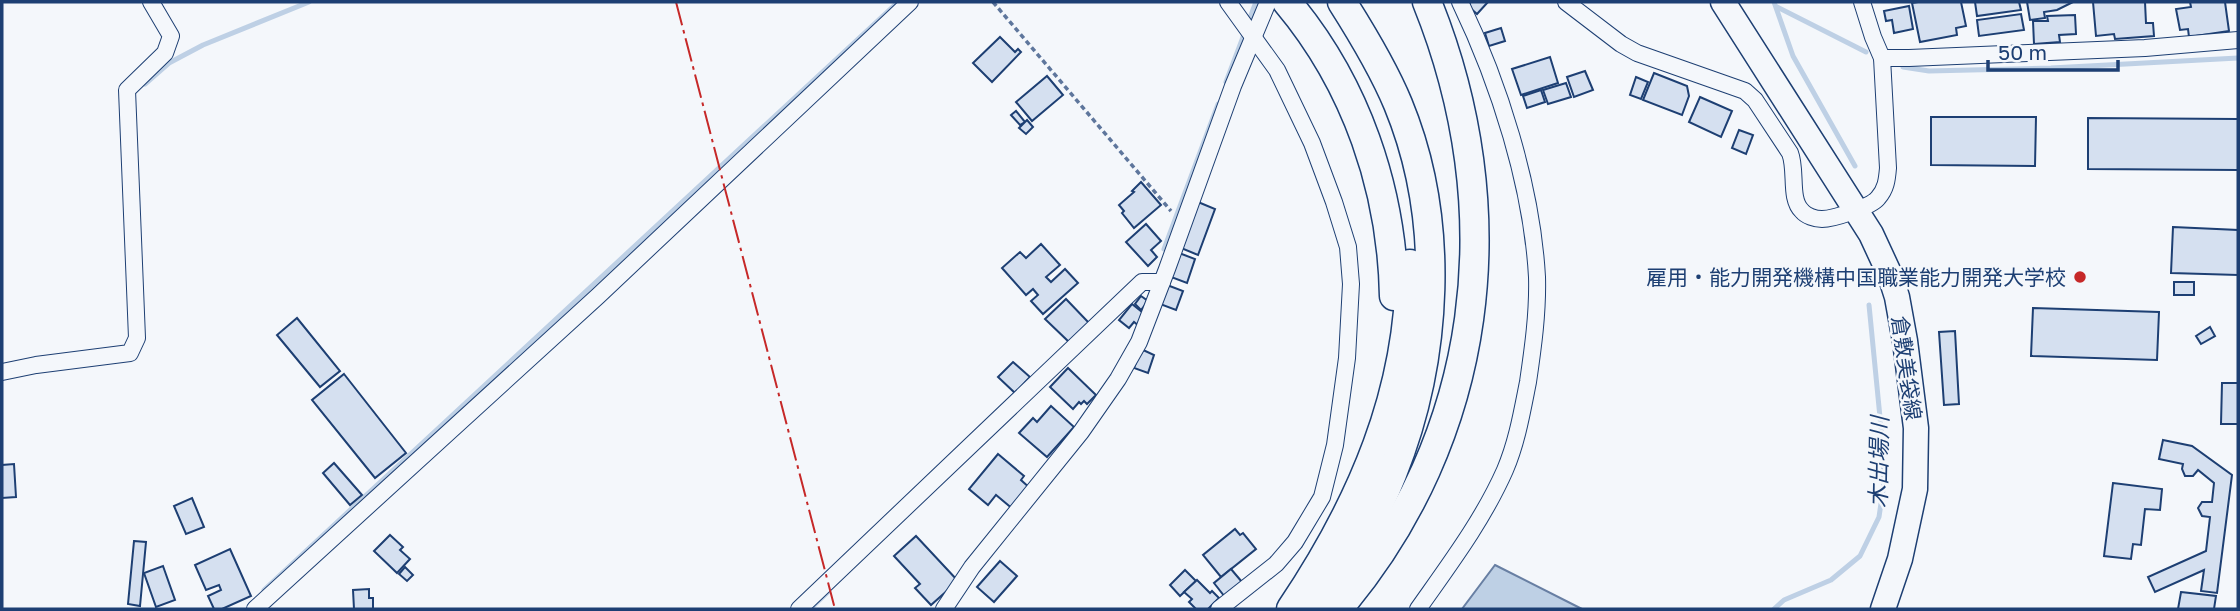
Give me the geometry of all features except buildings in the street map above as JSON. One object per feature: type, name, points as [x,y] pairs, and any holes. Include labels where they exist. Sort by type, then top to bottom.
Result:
[{"type":"highway","points":[[1338,609],[1373,565],[1418,486],[1452,401],[1464,356],[1472,307],[1475,218],[1470,169],[1449,68],[1427,2]]},
{"type":"highway","points":[[1281,3],[1319,45],[1339,78],[1369,147],[1380,184],[1390,242],[1394,290],[1393,361],[1387,414]]},
{"type":"highway","points":[[1291,609],[1327,553],[1364,482],[1387,414],[1408,324],[1411,288],[1408,216],[1403,183],[1385,111],[1345,6]]},
{"type":"highway","points":[[1318,609],[1376,510],[1406,435],[1423,360],[1430,290],[1426,217],[1412,146],[1381,66],[1345,6]]},
{"type":"main road","name":"倉敷美袋線","points":[[1723,2],[1856,210],[1881,255],[1896,297],[1905,341],[1916,428],[1915,489],[1900,558],[1883,609]]},
{"type":"street","points":[[2,372],[130,353],[137,338],[127,90],[165,53],[171,36],[151,2]]},
{"type":"street","points":[[256,609],[598,296],[910,2]]},
{"type":"street","points":[[1219,609],[1276,564],[1295,542],[1322,497],[1335,444],[1347,358],[1351,284],[1348,247],[1312,143],[1277,70],[1228,2]]},
{"type":"street","points":[[1418,609],[1476,525],[1505,469],[1521,418],[1535,329],[1537,278],[1531,217],[1505,119],[1490,74],[1460,2]]},
{"type":"street","points":[[1566,2],[1637,53],[1745,91],[1755,100],[1790,153],[1795,173],[1796,203],[1802,212],[1821,219],[1833,218],[1876,201],[1886,185],[1888,168],[1882,58],[1862,2]]},
{"type":"street","points":[[944,609],[972,567],[1081,432],[1118,379],[1139,342],[1233,86],[1249,30],[1281,3]]},
{"type":"street","points":[[1882,58],[2145,48],[2238,40]]},
{"type":"street","points":[[799,609],[1142,282],[1162,282]]},
{"type":"path","points":[[993,2],[1174,213]]},
{"type":"water","points":[[1495,565],[1582,609],[1462,609]]},
{"type":"waterway","points":[[145,84],[169,63],[203,45],[309,2]]},
{"type":"waterway","points":[[264,590],[898,2]]},
{"type":"waterway","points":[[1248,23],[1256,2]]},
{"type":"waterway","name":"木出場川","points":[[1774,2],[1793,56],[1855,166]]},
{"type":"waterway","points":[[1777,7],[1866,52]]},
{"type":"waterway","points":[[1226,82],[1245,32]]},
{"type":"waterway","points":[[1903,67],[1929,71],[2051,68],[2238,58]]},
{"type":"waterway","points":[[1164,249],[1218,104]]},
{"type":"waterway","name":"木出場川","points":[[1774,609],[1784,600],[1831,580],[1860,556],[1879,517],[1884,483],[1883,448],[1869,305]]},
{"type":"waterway","points":[[810,609],[828,592]]},
{"type":"power","points":[[676,2],[835,609]]},
{"type":"place","name":"雇用・能力開発機構中国職業能力開発大学校","points":[[2080,277]]}]
